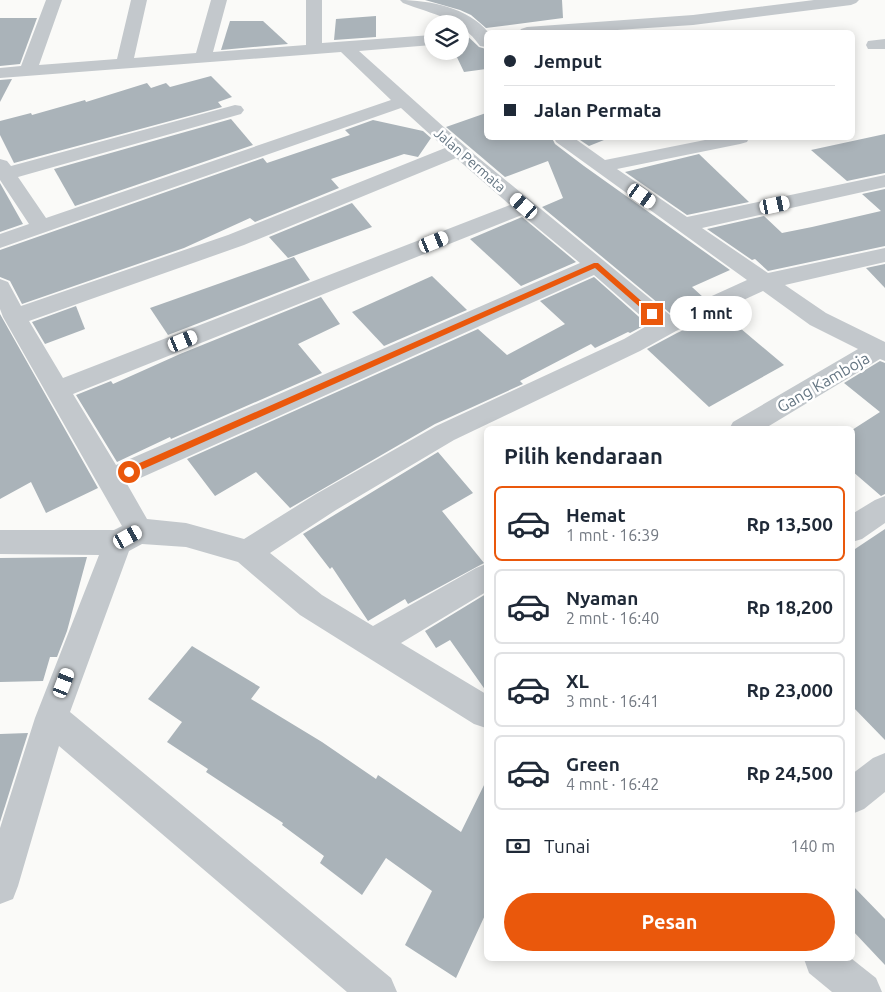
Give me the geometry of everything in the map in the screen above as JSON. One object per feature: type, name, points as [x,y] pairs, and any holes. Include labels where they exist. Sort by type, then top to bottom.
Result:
[{"type":"street","points":[[28,71],[54,0]]},
{"type":"street","points":[[124,64],[139,0]]},
{"type":"street","points":[[203,57],[219,0]]},
{"type":"street","points":[[314,0],[314,50]]},
{"type":"street","points":[[408,0],[463,20],[484,37]]},
{"type":"street","points":[[555,30],[693,20],[851,0]]},
{"type":"street","points":[[469,38],[484,38]]},
{"type":"street","points":[[0,73],[424,41]]},
{"type":"street","name":"Jalan Permata","points":[[346,48],[402,102],[647,310],[668,325]]},
{"type":"street","points":[[0,241],[402,102]]},
{"type":"street","points":[[41,226],[2,170],[235,110]]},
{"type":"street","points":[[566,140],[601,167],[818,319],[882,351]]},
{"type":"street","points":[[601,167],[730,140]]},
{"type":"street","points":[[15,317],[236,240],[458,150]]},
{"type":"street","points":[[683,225],[885,181]]},
{"type":"street","points":[[58,390],[524,206]]},
{"type":"street","points":[[247,552],[326,502],[445,433],[632,345],[668,325],[764,282],[885,256]]},
{"type":"street","points":[[111,480],[596,265]]},
{"type":"street","points":[[0,287],[15,317],[111,480],[128,537],[51,718],[0,886]]},
{"type":"street","name":"Gang Kamboja","points":[[747,426],[882,351]]},
{"type":"street","points":[[855,528],[885,508]]},
{"type":"street","points":[[0,542],[186,536],[247,552],[311,605],[484,711]]},
{"type":"street","points":[[372,643],[484,578]]},
{"type":"street","points":[[51,718],[377,992]]},
{"type":"street","points":[[855,794],[885,770]]},
{"type":"street","points":[[825,961],[862,992]]},
{"type":"building","points":[[425,0],[562,0],[563,18],[486,28],[471,15]]},
{"type":"building","points":[[376,16],[376,37],[334,40],[336,19]]},
{"type":"building","points":[[0,18],[37,18],[20,64],[0,66]]},
{"type":"building","points":[[230,21],[263,21],[288,44],[221,50]]},
{"type":"building","points":[[469,38],[479,47],[484,48],[484,69],[464,72],[458,60],[469,60]]},
{"type":"building","points":[[211,76],[232,97],[218,102],[222,107],[14,163],[0,135],[0,121],[31,113],[32,115],[85,100],[86,102],[147,83],[151,88],[166,83],[170,87]]},
{"type":"building","points":[[12,79],[0,102],[0,80]]},
{"type":"building","points":[[484,114],[484,140],[553,140],[555,144],[584,166],[730,270],[692,287],[704,298],[670,313],[542,207],[563,198],[548,161],[505,177],[446,127]]},
{"type":"building","points":[[231,119],[253,145],[75,206],[54,169]]},
{"type":"building","points":[[373,120],[423,131],[431,138],[418,157],[404,154],[331,179],[339,188],[255,222],[250,218],[184,248],[22,304],[10,281],[0,277],[0,250],[263,158],[267,163],[350,135],[345,130]]},
{"type":"building","points":[[885,134],[885,173],[847,181],[811,150]]},
{"type":"building","points":[[580,140],[604,140],[589,146]]},
{"type":"building","points":[[699,154],[749,202],[687,215],[625,172]]},
{"type":"building","points":[[0,183],[23,224],[0,232]]},
{"type":"building","points":[[885,189],[885,246],[768,271],[755,259],[752,260],[707,229],[764,216],[782,233],[812,227],[881,211],[862,194]]},
{"type":"building","points":[[352,203],[372,227],[288,258],[269,237]]},
{"type":"building","points":[[522,217],[576,262],[521,286],[470,239]]},
{"type":"building","points":[[294,257],[310,280],[168,335],[150,308]]},
{"type":"building","points":[[885,264],[885,288],[866,268]]},
{"type":"building","points":[[432,276],[467,310],[384,346],[352,312]]},
{"type":"building","points":[[594,277],[647,324],[595,348],[591,344],[520,381],[523,384],[435,424],[290,508],[256,472],[215,496],[187,459],[478,329],[507,355],[565,324],[540,301]]},
{"type":"building","points":[[321,297],[340,324],[298,344],[322,373],[171,439],[170,437],[117,462],[76,395],[111,381],[113,384],[180,354]]},
{"type":"building","points":[[76,306],[85,329],[45,344],[32,322]]},
{"type":"building","points":[[721,312],[784,365],[709,407],[647,349]]},
{"type":"building","points":[[0,314],[98,488],[46,513],[31,482],[0,499]]},
{"type":"building","points":[[880,361],[885,363],[885,494],[881,496],[855,474],[855,428],[880,412],[844,383]]},
{"type":"building","points":[[438,452],[473,493],[442,511],[484,563],[408,604],[405,599],[368,621],[332,567],[330,569],[303,534]]},
{"type":"building","points":[[885,529],[885,740],[855,709],[855,549]]},
{"type":"building","points":[[87,557],[67,631],[57,657],[50,657],[43,681],[0,682],[0,558]]},
{"type":"building","points":[[484,595],[484,688],[450,640],[436,648],[425,631]]},
{"type":"building","points":[[192,646],[260,687],[251,699],[322,742],[376,779],[378,775],[461,832],[484,785],[484,917],[456,978],[405,945],[432,891],[386,858],[362,895],[320,863],[324,856],[282,825],[283,823],[206,772],[208,769],[167,742],[182,722],[148,699]]},
{"type":"building","points":[[28,733],[0,822],[0,734]]},
{"type":"building","points":[[855,888],[885,919],[885,965],[855,933]]},
{"type":"route","points":[[129,472],[596,265],[652,314]]}]
